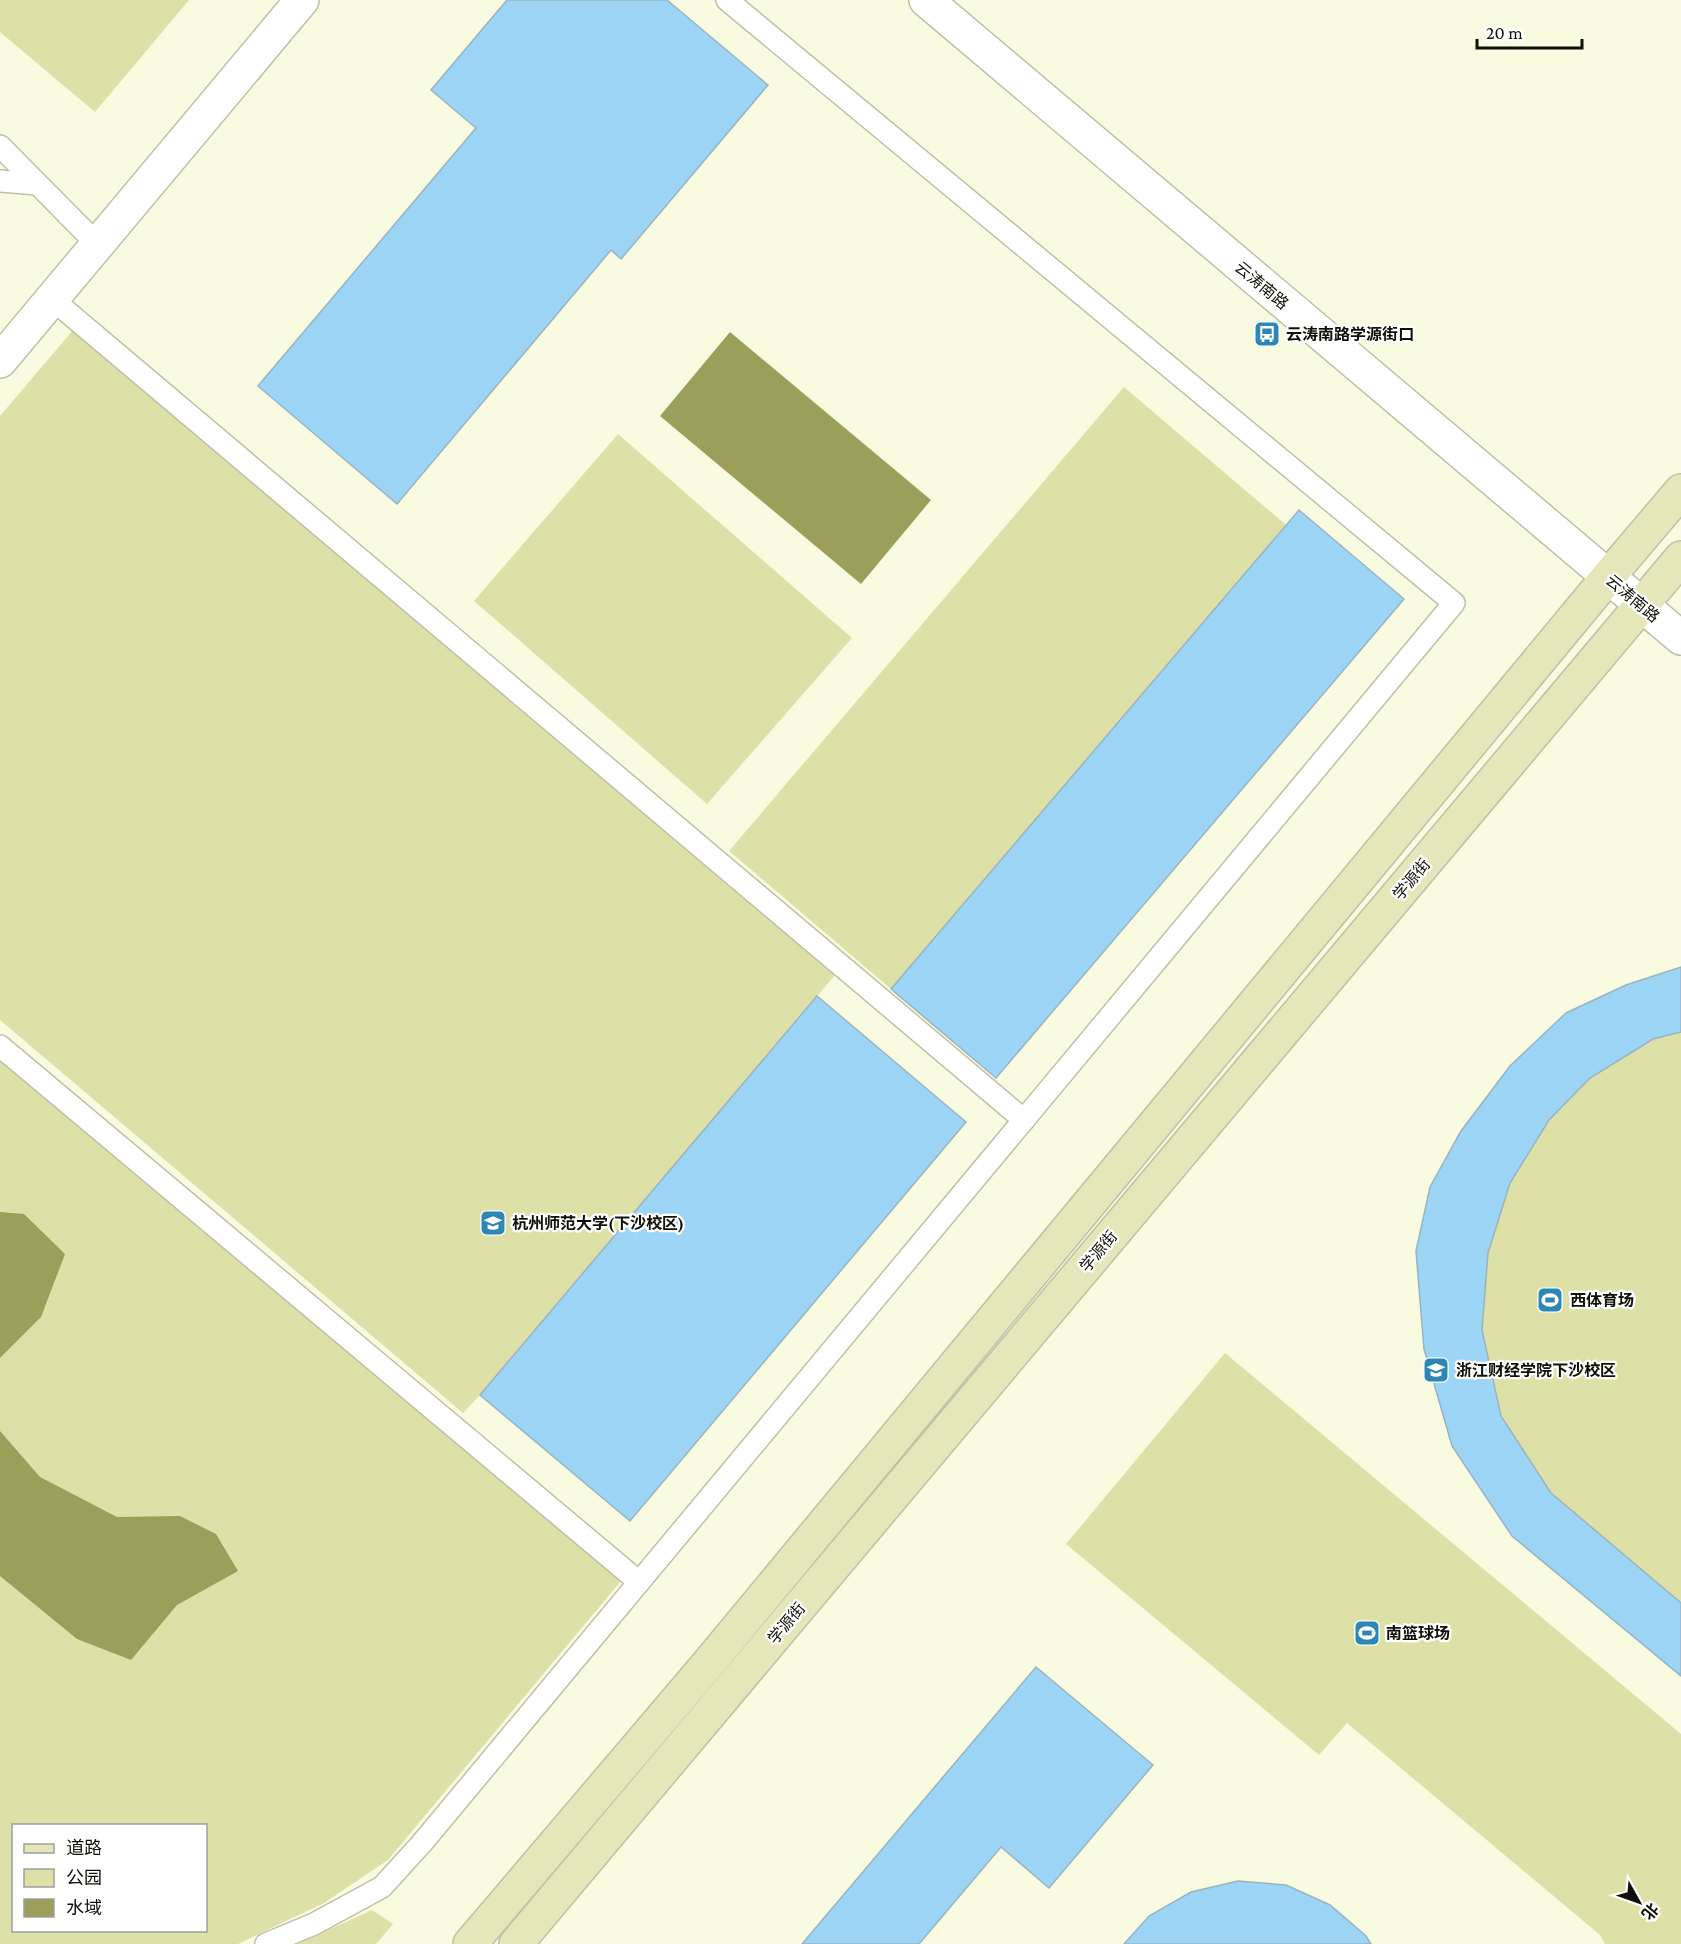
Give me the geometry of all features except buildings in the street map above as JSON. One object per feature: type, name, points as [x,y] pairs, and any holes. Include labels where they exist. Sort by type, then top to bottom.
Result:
[{"type":"main road","points":[[470,1944],[716,1655],[1681,491]]},
{"type":"main road","name":"学源街","points":[[516,1944],[1681,558]]},
{"type":"street","points":[[0,361],[302,0]]},
{"type":"street","name":"云涛南路","points":[[926,0],[1681,638]]},
{"type":"lane","points":[[266,1944],[314,1924],[382,1887],[422,1843],[1454,603],[727,0]]},
{"type":"lane","points":[[0,146],[97,244]]},
{"type":"lane","points":[[0,181],[36,184]]},
{"type":"lane","points":[[52,299],[1024,1120]]},
{"type":"lane","points":[[0,1046],[639,1582]]},
{"type":"green space","points":[[0,0],[189,0],[95,112],[0,32]]},
{"type":"green space","points":[[74,329],[835,975],[463,1413],[0,1020],[0,416]]},
{"type":"green space","points":[[1124,387],[1286,525],[891,989],[729,851]]},
{"type":"green space","points":[[618,434],[852,638],[707,804],[474,601]]},
{"type":"green space","name":"西体育场","points":[[1681,967],[1681,1676],[1512,1536],[1452,1446],[1424,1349],[1416,1251],[1430,1187],[1461,1131],[1510,1066],[1566,1013],[1626,985]]},
{"type":"green space","points":[[0,1057],[621,1581],[388,1860],[324,1903],[238,1944],[0,1944]]},
{"type":"green space","name":"南篮球场","points":[[1225,1353],[1681,1734],[1681,1944],[1605,1944],[1600,1935],[1347,1723],[1319,1755],[1066,1544]]},
{"type":"green space","points":[[372,1910],[393,1924],[376,1944],[298,1944]]},
{"type":"water","points":[[730,332],[931,500],[861,584],[660,416]]},
{"type":"water","points":[[0,1212],[24,1214],[65,1254],[41,1317],[0,1358]]},
{"type":"water","points":[[0,1431],[40,1477],[117,1517],[180,1516],[216,1534],[238,1571],[177,1605],[131,1660],[77,1639],[0,1576]]},
{"type":"place","name":"云涛南路学源街口","points":[[1267,334]]},
{"type":"place","name":"杭州师范大学(下沙校区)","points":[[493,1223]]},
{"type":"place","name":"西体育场","points":[[1550,1300]]},
{"type":"place","name":"浙江财经学院下沙校区","points":[[1436,1370]]},
{"type":"place","name":"南篮球场","points":[[1367,1633]]}]
